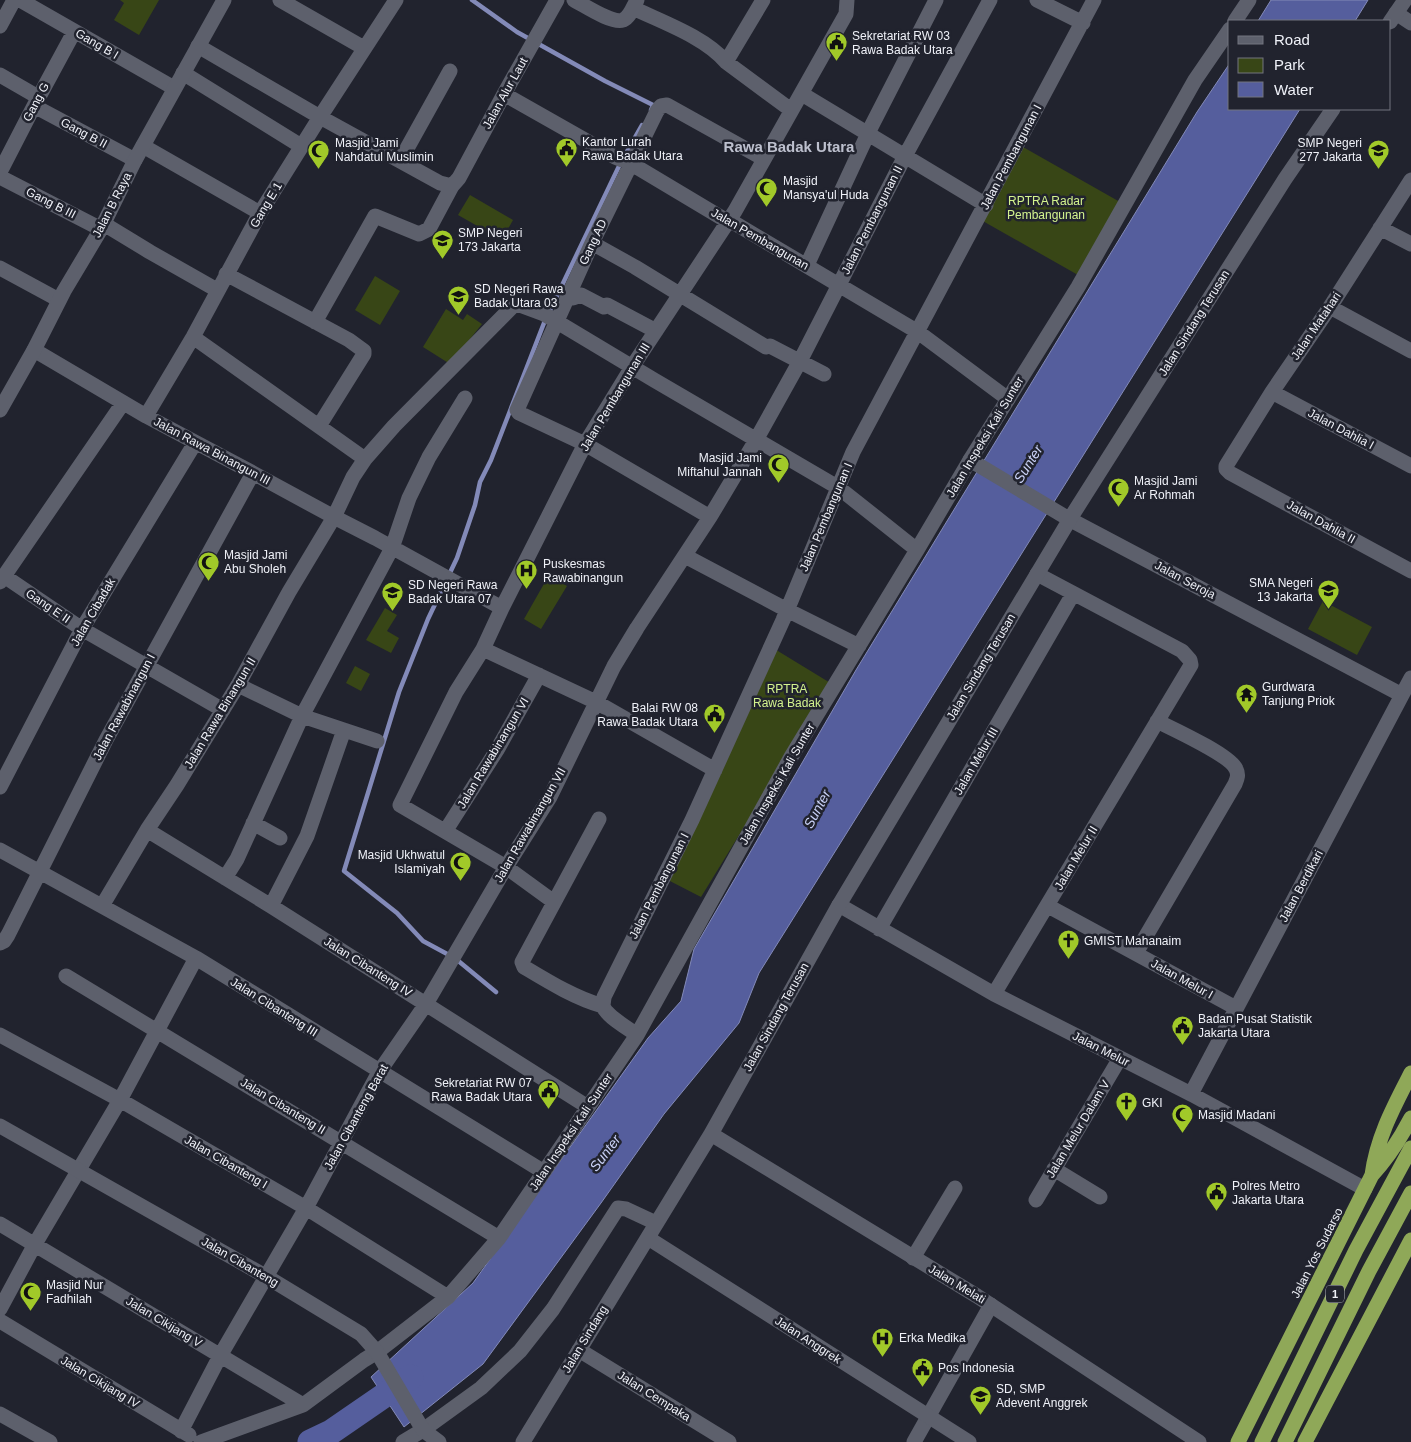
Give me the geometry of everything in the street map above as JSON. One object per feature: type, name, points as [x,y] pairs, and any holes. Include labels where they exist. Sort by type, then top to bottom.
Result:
[{"type":"highway","name":"Jalan Yos Sudarso","points":[[1238,1442],[1365,1189],[1372,1174],[1380,1138],[1391,1111],[1411,1073]]},
{"type":"highway","points":[[1372,1174],[1388,1158],[1411,1118]]},
{"type":"highway","name":"1","points":[[1262,1442],[1356,1250],[1411,1148]]},
{"type":"highway","name":"1","points":[[1285,1442],[1370,1271],[1411,1194]]},
{"type":"highway","points":[[1305,1442],[1411,1240]]},
{"type":"highway","points":[[1325,1268],[1328,1285],[1332,1292],[1346,1303],[1362,1307],[1379,1302]]},
{"type":"highway","points":[[1299,1322],[1319,1319],[1338,1327],[1350,1343],[1352,1353]]},
{"type":"street","points":[[0,26],[14,0]]},
{"type":"street","name":"Gang B I","points":[[20,0],[174,88]]},
{"type":"street","name":"Jalan B Raya","points":[[1,405],[34,350],[59,300],[102,227],[135,160],[224,0]]},
{"type":"street","points":[[280,0],[364,48]]},
{"type":"street","name":"Gang E 1","points":[[146,416],[193,337],[260,213],[396,0]]},
{"type":"street","name":"Jalan Alur Laut","points":[[316,322],[374,217],[378,216],[420,234],[425,232],[433,223],[557,0]]},
{"type":"street","points":[[574,0],[610,19],[631,9],[702,42],[791,110]]},
{"type":"street","points":[[726,62],[763,0]]},
{"type":"street","name":"Jalan Pembangunan III","points":[[446,830],[400,805],[456,692],[483,650],[502,608],[586,444],[632,366],[727,221],[764,159],[846,14],[847,0]]},
{"type":"street","points":[[807,265],[868,133],[936,0]]},
{"type":"street","name":"Jalan Pembangunan II","points":[[686,556],[756,440],[800,361],[905,156],[990,0]]},
{"type":"street","points":[[1037,0],[1083,23]]},
{"type":"street","name":"Jalan Pembangunan I","points":[[603,1006],[604,997],[715,770],[787,610],[853,452],[1094,0]]},
{"type":"street","points":[[1236,20],[1249,0]]},
{"type":"street","points":[[1405,0],[1393,18],[1411,23]]},
{"type":"street","name":"Gang G","points":[[0,172],[74,32]]},
{"type":"street","name":"Jalan Inspeksi Kali Sunter","points":[[201,1442],[303,1405],[364,1360],[379,1356],[448,1296],[499,1238],[637,1034],[790,757],[917,550],[975,463],[1008,399],[1078,287],[1195,80],[1228,32]]},
{"type":"street","points":[[198,46],[320,117],[440,183],[452,186]]},
{"type":"street","points":[[400,161],[450,71]]},
{"type":"street","points":[[183,73],[301,146]]},
{"type":"street","name":"Gang B II","points":[[0,75],[36,101],[135,160]]},
{"type":"street","name":"Jalan Pembangunan","points":[[504,94],[624,160],[839,284],[918,332],[977,374],[1008,399]]},
{"type":"street","points":[[802,94],[986,205]]},
{"type":"street","name":"Gang AD","points":[[586,444],[519,413],[517,410],[551,318],[567,296],[592,243],[624,160],[657,111],[661,106],[667,105],[764,159]]},
{"type":"street","name":"Jalan Sindang Terusan","points":[[648,1238],[711,1134],[839,905],[1069,520],[1284,180],[1332,110]]},
{"type":"street","points":[[144,146],[260,213]]},
{"type":"street","name":"Gang B III","points":[[0,177],[102,227],[217,290]]},
{"type":"street","name":"Jalan Matahari","points":[[1230,473],[1226,469],[1227,464],[1411,180]]},
{"type":"street","points":[[1380,228],[1411,244]]},
{"type":"street","points":[[592,243],[636,267],[766,347],[770,346],[824,374]]},
{"type":"street","points":[[0,268],[59,300]]},
{"type":"street","points":[[226,274],[349,340],[364,351],[364,354],[319,426]]},
{"type":"street","points":[[567,296],[573,298],[581,295],[604,307],[607,305],[656,331]]},
{"type":"street","name":"Jalan Rawa Binangun II","points":[[102,906],[147,830],[238,685],[289,592],[334,517],[353,477],[365,458],[394,426],[512,307],[517,304],[551,318]]},
{"type":"street","points":[[1330,306],[1411,351]]},
{"type":"street","points":[[551,318],[839,488],[917,550]]},
{"type":"street","points":[[193,337],[365,458]]},
{"type":"street","name":"Jalan Rawa Binangun III","points":[[34,350],[146,416],[446,576],[502,608]]},
{"type":"street","name":"Jalan Dahlia I","points":[[1272,392],[1411,466]]},
{"type":"street","points":[[225,878],[237,858],[302,716],[392,548],[409,498],[425,466],[465,398]]},
{"type":"street","points":[[2,579],[123,403]]},
{"type":"street","name":"Jalan Cibadak","points":[[0,787],[82,629],[195,443]]},
{"type":"street","points":[[586,444],[710,517]]},
{"type":"street","name":"Jalan Seroja","points":[[975,463],[1069,520],[1402,695]]},
{"type":"street","name":"Jalan Rawabinangun I","points":[[0,943],[8,935],[102,748],[253,472]]},
{"type":"street","name":"Jalan Dahlia II","points":[[1230,473],[1411,571]]},
{"type":"street","points":[[686,556],[859,646]]},
{"type":"street","name":"Jalan Rawabinangun VII","points":[[451,960],[550,797],[623,651],[686,556]]},
{"type":"street","name":"Jalan Melur II","points":[[994,994],[1191,665],[1190,660],[1182,651],[1037,574]]},
{"type":"street","name":"Gang E II","points":[[2,579],[146,667],[223,710]]},
{"type":"street","name":"Jalan Melur III","points":[[879,929],[1073,594]]},
{"type":"street","points":[[483,650],[596,702],[715,770]]},
{"type":"street","name":"Jalan Rawabinangun VI","points":[[446,830],[497,750],[539,675]]},
{"type":"street","name":"Jalan Berdikari","points":[[1191,1094],[1411,678]]},
{"type":"street","points":[[238,685],[302,716],[377,741]]},
{"type":"street","points":[[1136,953],[1235,784],[1237,777],[1235,767],[1221,755],[1157,721]]},
{"type":"street","points":[[271,906],[307,836],[344,730]]},
{"type":"street","points":[[599,819],[522,962],[524,967],[555,986],[603,1006],[614,1019],[637,1034]]},
{"type":"street","points":[[252,823],[280,838]]},
{"type":"street","name":"Jalan Cibanteng IV","points":[[147,830],[271,906],[588,1108]]},
{"type":"street","points":[[446,830],[506,867],[554,902]]},
{"type":"street","name":"Jalan Cibanteng III","points":[[0,850],[196,958],[544,1172]]},
{"type":"street","name":"Jalan Melur","points":[[839,905],[994,994],[1191,1094],[1365,1189]]},
{"type":"street","name":"Jalan Melur I","points":[[1048,906],[1236,1008]]},
{"type":"street","points":[[0,1309],[35,1244],[120,1100],[196,958]]},
{"type":"street","name":"Jalan Cibanteng Barat","points":[[181,1431],[220,1356],[343,1142],[379,1072],[426,1004],[451,960]]},
{"type":"street","name":"Jalan Cibanteng II","points":[[66,976],[499,1238]]},
{"type":"street","name":"Jalan Cibanteng I","points":[[0,1035],[120,1100],[306,1208],[448,1296]]},
{"type":"street","name":"Jalan Melur Dalam V","points":[[1036,1200],[1120,1058]]},
{"type":"street","name":"Jalan Cibanteng","points":[[0,1126],[267,1277],[355,1330],[366,1339],[379,1356],[420,1424],[439,1442]]},
{"type":"street","name":"Jalan Melati","points":[[711,1134],[991,1305],[1199,1442]]},
{"type":"street","points":[[1054,1169],[1100,1197]]},
{"type":"street","points":[[913,1258],[954,1188]]},
{"type":"street","points":[[403,1442],[420,1424],[481,1388],[520,1351],[553,1310],[618,1208],[626,1209],[656,1223]]},
{"type":"street","name":"Jalan Cikijang V","points":[[0,1224],[303,1405]]},
{"type":"street","name":"Jalan Sindang","points":[[523,1442],[648,1238]]},
{"type":"street","name":"Jalan Anggrek","points":[[648,1238],[969,1442]]},
{"type":"street","points":[[914,1442],[991,1305]]},
{"type":"street","name":"Jalan Cikijang IV","points":[[0,1321],[201,1442]]},
{"type":"street","name":"Jalan Cempaka","points":[[579,1350],[729,1442]]},
{"type":"street","points":[[0,1414],[50,1442]]},
{"type":"green space","points":[[120,0],[159,0],[139,35],[114,20],[124,3]]},
{"type":"green space","name":"RPTRA Radar Pembangunan","points":[[1023,147],[1120,202],[1078,275],[981,220]]},
{"type":"green space","points":[[470,195],[513,220],[502,240],[458,215]]},
{"type":"green space","points":[[375,276],[400,291],[380,325],[355,310]]},
{"type":"green space","points":[[446,309],[463,320],[467,314],[482,324],[450,364],[423,347]]},
{"type":"green space","points":[[549,575],[567,586],[541,629],[524,619]]},
{"type":"green space","points":[[1323,601],[1372,627],[1357,655],[1308,629]]},
{"type":"green space","points":[[385,608],[397,615],[387,631],[399,638],[391,653],[366,640]]},
{"type":"green space","name":"RPTRA Rawa Badak","points":[[773,648],[832,684],[701,897],[666,879]]},
{"type":"green space","points":[[355,666],[370,674],[361,691],[346,683]]},
{"type":"water","points":[[1271,0],[1368,0],[1356,20],[1259,20]]},
{"type":"water","points":[[1228,66],[1228,110],[1299,110],[759,973],[739,1023],[664,1114],[483,1364],[404,1427],[371,1377],[473,1283],[648,1038],[681,1001],[694,949],[856,670],[1197,112]]},
{"type":"waterway","points":[[472,0],[517,32],[605,81],[653,105],[651,110]]},
{"type":"waterway","points":[[449,955],[423,941],[397,913],[344,871],[399,692],[428,619],[457,558],[475,505],[480,482],[491,460],[544,323],[621,162],[642,125]]},
{"type":"waterway","points":[[456,959],[496,992]]},
{"type":"waterway","name":"Sunter","points":[[310,1442],[331,1432],[411,1377]]},
{"type":"place","name":"Sekretariat RW 03 Rawa Badak Utara","points":[[836,62]]},
{"type":"place","name":"Kantor Lurah Rawa Badak Utara","points":[[566,168]]},
{"type":"place","name":"Masjid Jami Nahdatul Muslimin","points":[[319,169]]},
{"type":"place","name":"SMP Negeri 277 Jakarta","points":[[1378,169]]},
{"type":"place","name":"Masjid Mansya'ul Huda","points":[[767,207]]},
{"type":"place","name":"SMP Negeri 173 Jakarta","points":[[442,259]]},
{"type":"place","name":"SD Negeri Rawa Badak Utara 03","points":[[458,315]]},
{"type":"place","name":"Masjid Jami Miftahul Jannah","points":[[778,484]]},
{"type":"place","name":"Masjid Jami Ar Rohmah","points":[[1118,507]]},
{"type":"place","name":"Masjid Jami Abu Sholeh","points":[[208,581]]},
{"type":"place","name":"Puskesmas Rawabinangun","points":[[527,590]]},
{"type":"place","name":"SMA Negeri 13 Jakarta","points":[[1329,609]]},
{"type":"place","name":"SD Negeri Rawa Badak Utara 07","points":[[392,611]]},
{"type":"place","name":"Gurdwara Tanjung Priok","points":[[1246,713]]},
{"type":"place","name":"Balai RW 08 Rawa Badak Utara","points":[[714,734]]},
{"type":"place","name":"Masjid Ukhwatul Islamiyah","points":[[461,881]]},
{"type":"place","name":"GMIST Mahanaim","points":[[1068,960]]},
{"type":"place","name":"Badan Pusat Statistik Jakarta Utara","points":[[1182,1045]]},
{"type":"place","name":"Sekretariat RW 07 Rawa Badak Utara","points":[[548,1109]]},
{"type":"place","name":"GKI","points":[[1126,1122]]},
{"type":"place","name":"Masjid Madani","points":[[1182,1134]]},
{"type":"place","name":"Polres Metro Jakarta Utara","points":[[1216,1212]]},
{"type":"place","name":"Masjid Nur Fadhilah","points":[[30,1311]]},
{"type":"place","name":"Erka Medika","points":[[883,1357]]},
{"type":"place","name":"Pos Indonesia","points":[[922,1387]]},
{"type":"place","name":"SD, SMP Adevent Anggrek","points":[[980,1415]]},
{"type":"district","name":"Rawa Badak Utara","points":[[789,146]]}]
